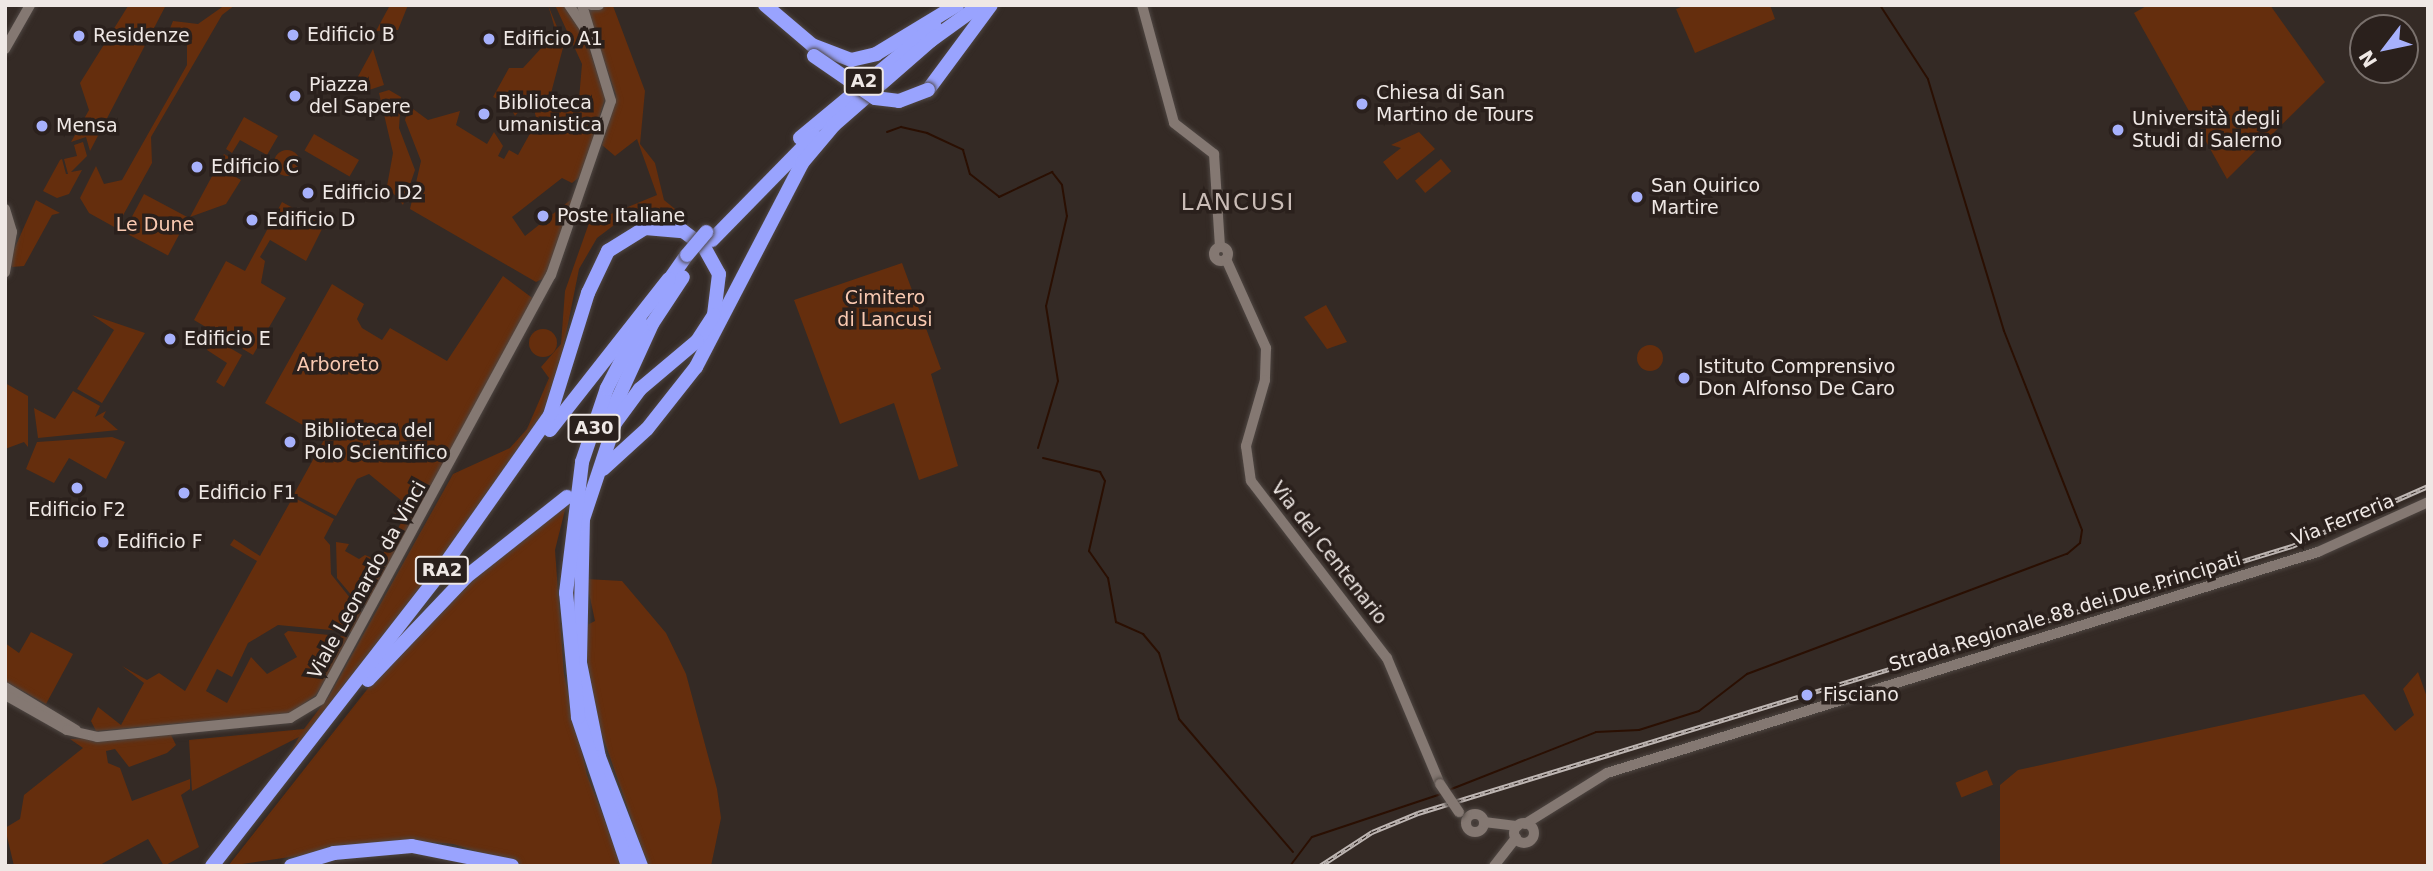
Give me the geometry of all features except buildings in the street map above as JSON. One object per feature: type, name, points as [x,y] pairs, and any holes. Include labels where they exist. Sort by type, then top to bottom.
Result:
[{"type":"highway","points":[[762,5],[813,45],[851,60],[876,54],[957,5]]},
{"type":"highway","points":[[762,5],[814,56],[875,98],[899,101],[928,90],[990,5]]},
{"type":"highway","name":"A2","points":[[771,170],[894,57],[965,5]]},
{"type":"highway","points":[[603,469],[647,429],[696,367],[789,183],[834,125],[936,36],[980,5]]},
{"type":"highway","name":"A30","points":[[571,592],[581,525],[615,399],[652,324],[691,259],[771,170],[936,36]]},
{"type":"highway","points":[[431,584],[550,415],[588,293],[608,251],[645,228],[683,231],[704,247],[719,274],[714,315],[697,341],[640,389],[615,423],[581,525]]},
{"type":"highway","name":"A30","points":[[628,866],[587,754],[571,622],[582,462],[607,388],[669,279],[691,259]]},
{"type":"highway","name":"RA2","points":[[212,866],[607,355],[669,279]]},
{"type":"highway","name":"RA2","points":[[223,866],[390,656],[466,578],[567,497]]},
{"type":"highway","name":"A30","points":[[571,622],[600,757],[641,866]]},
{"type":"highway","points":[[291,866],[376,846],[448,849],[512,866]]},
{"type":"highway","points":[[199,866],[225,850]]},
{"type":"street","points":[[5,49],[30,5]]},
{"type":"street","points":[[569,5],[597,50]]},
{"type":"street","points":[[582,5],[597,50]]},
{"type":"street","points":[[591,5],[599,5]]},
{"type":"street","name":"Via del Centenario","points":[[1142,5],[1174,123],[1214,154],[1220,247],[1216,257],[1226,259],[1266,348],[1265,380],[1246,446],[1251,481],[1387,658],[1440,784],[1464,813],[1466,828],[1491,826]]},
{"type":"street","name":"Viale Leonardo da Vinci","points":[[76,730],[97,737],[280,720],[320,700],[544,292],[611,101],[597,50]]},
{"type":"street","points":[[5,209],[12,232],[5,272]]},
{"type":"street","name":"Via Ferreria","points":[[2270,567],[2351,540],[2428,502]]},
{"type":"street","name":"Strada Regionale 88 dei Due Principati","points":[[1498,862],[1518,830],[1555,804],[1640,762],[2270,567]]},
{"type":"street","points":[[5,687],[76,730]]},
{"type":"street","points":[[5,695],[76,730]]},
{"type":"street","name":"Strada Regionale 88 dei Due Principati","points":[[1498,862],[1531,838],[1555,804]]},
{"type":"street","points":[[1464,813],[1491,826],[1518,830],[1531,838]]},
{"type":"street","points":[[1518,830],[1531,838]]},
{"type":"green space","points":[[166,5],[90,151],[86,137],[71,142],[89,110],[80,83],[128,6]]},
{"type":"green space","points":[[225,5],[235,5],[222,15],[151,137],[152,163],[116,228],[89,213],[80,198],[96,166],[104,184],[122,180],[187,65],[187,35],[177,32],[164,43],[173,21],[198,24]]},
{"type":"green space","points":[[390,5],[408,5],[398,30],[376,31]]},
{"type":"green space","points":[[548,5],[564,44],[550,97],[578,111],[582,64],[555,5],[565,5],[587,41],[605,98],[582,175],[572,183],[562,178],[512,217],[525,236],[573,198],[545,278],[536,282],[410,209],[421,161],[405,120],[409,106],[428,120],[460,111],[456,125],[487,144],[494,132],[503,146],[498,156],[504,159],[509,150],[518,155],[537,121],[533,106],[526,103],[515,116],[508,103],[519,94],[509,90],[502,101],[493,97],[509,68],[523,68],[556,32]]},
{"type":"green space","points":[[1686,5],[1770,5],[1775,19],[1695,53],[1676,9]]},
{"type":"green space","points":[[2148,5],[2270,5],[2325,82],[2227,179],[2134,13]]},
{"type":"green space","points":[[613,6],[645,91],[640,144],[655,163],[664,200],[686,218],[657,210],[626,216],[597,238],[579,269],[553,399],[419,594],[283,766],[299,737],[192,791],[189,740],[304,729],[329,696],[453,474],[510,448],[527,429],[549,378],[541,367],[561,344],[565,291],[589,223],[657,195],[637,139],[615,156],[602,145],[616,95],[586,7]]},
{"type":"green space","points":[[373,49],[384,85],[369,90],[355,82]]},
{"type":"green space","points":[[389,90],[401,97],[399,128],[415,170],[403,205],[387,186],[393,153],[379,93]]},
{"type":"green space","points":[[244,117],[278,136],[267,155],[240,140],[232,153],[226,149]]},
{"type":"green space","points":[[1419,132],[1435,149],[1397,180],[1383,162],[1401,148],[1391,145]]},
{"type":"green space","points":[[314,134],[359,160],[350,176],[304,150]]},
{"type":"green space","points":[[83,142],[87,156],[71,172],[82,170],[69,194],[57,198],[43,191],[62,159],[68,174],[64,159],[77,156],[74,145]]},
{"type":"green space","points":[[287,150],[296,154],[300,163],[296,172],[287,176],[278,172],[274,163],[278,154]]},
{"type":"green space","points":[[224,154],[229,157],[223,170],[241,180],[226,204],[190,217]]},
{"type":"green space","points":[[1441,159],[1451,171],[1425,193],[1415,181]]},
{"type":"green space","name":"Le Dune","points":[[144,194],[188,217],[168,255],[124,232]]},
{"type":"green space","points":[[36,200],[60,213],[52,215],[24,266],[12,267],[9,261]]},
{"type":"green space","points":[[282,202],[324,225],[306,261],[270,240],[260,257],[265,261],[261,283],[286,298],[253,355],[194,320],[226,261],[245,271]]},
{"type":"green space","name":"Cimitero di Lancusi","points":[[902,263],[941,369],[931,374],[958,466],[919,480],[894,403],[840,424],[794,300]]},
{"type":"green space","name":"Arboreto","points":[[503,276],[535,300],[367,605],[358,603],[337,578],[336,542],[349,544],[345,551],[359,559],[365,555],[379,561],[401,523],[393,518],[402,501],[369,474],[357,479],[336,516],[294,494],[325,438],[265,403],[332,284],[364,304],[357,319],[362,328],[382,340],[390,328],[447,361]]},
{"type":"green space","points":[[1326,305],[1347,342],[1327,349],[1304,317]]},
{"type":"green space","points":[[92,315],[145,333],[102,403],[77,389],[114,330]]},
{"type":"green space","points":[[543,329],[553,333],[557,343],[553,353],[543,357],[533,353],[529,343],[533,333]]},
{"type":"green space","points":[[213,338],[242,355],[224,387],[216,382],[227,363],[207,350]]},
{"type":"green space","points":[[1650,345],[1659,349],[1663,358],[1659,367],[1650,371],[1641,367],[1637,358],[1641,349]]},
{"type":"green space","points":[[5,383],[28,396],[28,447],[24,442],[5,449]]},
{"type":"green space","points":[[73,391],[100,406],[95,417],[106,411],[103,417],[118,430],[38,438],[34,408],[55,419]]},
{"type":"green space","points":[[112,437],[125,442],[106,479],[69,458],[54,483],[26,469],[37,442]]},
{"type":"green space","points":[[293,497],[334,519],[324,538],[330,545],[331,574],[362,613],[352,632],[278,625],[248,643],[232,677],[217,669],[206,691],[227,703],[251,657],[267,674],[297,657],[284,634],[288,631],[350,637],[316,695],[290,713],[96,731],[91,721],[98,707],[121,725],[144,683],[122,666],[147,680],[159,673],[185,691],[257,561],[230,545],[234,539],[260,556]]},
{"type":"green space","points":[[566,506],[555,550],[564,674],[587,775],[623,866],[525,866],[453,844],[408,840],[228,866],[373,682],[473,578]]},
{"type":"green space","points":[[586,579],[622,581],[666,633],[686,674],[717,789],[721,818],[711,866],[648,866],[597,720],[586,651],[585,626],[595,621]]},
{"type":"green space","points":[[31,632],[73,654],[46,704],[5,681],[5,643],[19,653]]},
{"type":"green space","points":[[2418,672],[2428,700],[2428,866],[2000,866],[2000,785],[2018,770],[2364,694],[2395,731],[2414,715],[2403,689]]},
{"type":"green space","points":[[171,735],[176,745],[167,753],[129,767],[115,749],[106,751],[108,763],[120,768],[132,801],[190,779],[190,789],[181,795],[199,847],[164,866],[148,839],[98,866],[14,866],[5,828],[20,819],[24,795],[83,748],[70,739]]},
{"type":"green space","points":[[1987,770],[1993,785],[1961,798],[1955,783]]},
{"type":"waterway","points":[[1449,790],[1596,732],[1639,730],[1699,711],[1747,674],[2067,554],[2080,543],[2082,530],[2004,331],[1928,79],[1880,5]]},
{"type":"waterway","points":[[887,132],[901,127],[927,133],[963,150],[970,174],[999,197],[1052,172],[1062,185],[1067,216],[1046,306],[1058,381],[1038,448]]},
{"type":"waterway","points":[[1043,458],[1100,472],[1105,481],[1089,551],[1108,578],[1116,622],[1143,634],[1159,653],[1179,719],[1293,852]]},
{"type":"waterway","points":[[1290,866],[1312,837],[1441,794]]},
{"type":"railway","points":[[1320,866],[1372,832],[1418,813],[2292,546],[2428,486]]},
{"type":"place","name":"Edificio B","points":[[293,35]]},
{"type":"place","name":"Residenze","points":[[79,36]]},
{"type":"place","name":"Edificio A1","points":[[489,39]]},
{"type":"place","name":"Piazza del Sapere","points":[[295,96]]},
{"type":"place","name":"Chiesa di San Martino de Tours","points":[[1362,104]]},
{"type":"place","name":"Biblioteca umanistica","points":[[484,114]]},
{"type":"place","name":"Mensa","points":[[42,126]]},
{"type":"place","name":"Università degli Studi di Salerno","points":[[2118,130]]},
{"type":"place","name":"Edificio C","points":[[197,167]]},
{"type":"place","name":"Edificio D2","points":[[308,193]]},
{"type":"place","name":"San Quirico Martire","points":[[1637,197]]},
{"type":"place","name":"Poste Italiane","points":[[543,216]]},
{"type":"place","name":"Edificio D","points":[[252,220]]},
{"type":"place","name":"Edificio E","points":[[170,339]]},
{"type":"place","name":"Istituto Comprensivo Don Alfonso De Caro","points":[[1684,378]]},
{"type":"place","name":"Biblioteca del Polo Scientifico","points":[[290,442]]},
{"type":"place","name":"Edificio F2","points":[[77,488]]},
{"type":"place","name":"Edificio F1","points":[[184,493]]},
{"type":"place","name":"Edificio F","points":[[103,542]]},
{"type":"place","name":"Fisciano","points":[[1807,695]]},
{"type":"district","name":"LANCUSI","points":[[1238,202]]}]
